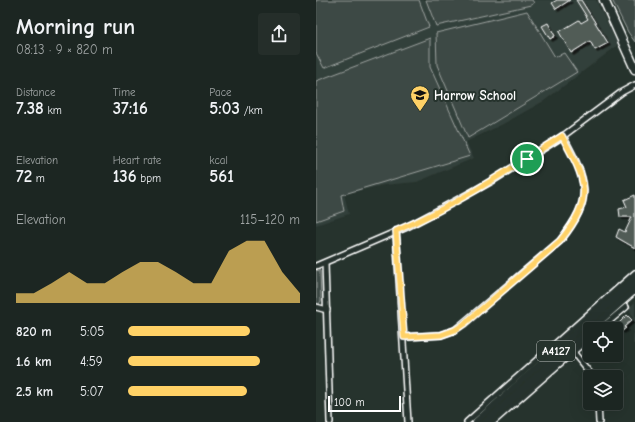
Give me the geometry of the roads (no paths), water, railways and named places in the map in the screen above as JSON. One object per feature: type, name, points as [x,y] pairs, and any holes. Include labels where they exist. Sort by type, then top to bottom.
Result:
[{"type":"main road","points":[[604,0],[635,68]]},
{"type":"main road","name":"A4127","points":[[596,322],[633,280]]},
{"type":"main road","name":"A4127","points":[[476,422],[633,280]]},
{"type":"main road","name":"A4127","points":[[486,422],[583,335]]},
{"type":"street","points":[[316,266],[396,231],[447,206],[492,181],[562,136],[622,92],[635,85]]},
{"type":"street","points":[[404,337],[441,335],[464,324],[560,241],[573,225],[581,210],[585,187],[579,167],[562,136]]},
{"type":"street","points":[[396,231],[404,337],[408,422]]},
{"type":"street","points":[[325,263],[330,422]]},
{"type":"street","points":[[467,422],[633,280]]},
{"type":"street","points":[[316,307],[327,310]]},
{"type":"street","points":[[608,322],[626,307]]},
{"type":"street","points":[[493,422],[583,343]]},
{"type":"street","points":[[573,352],[587,370]]},
{"type":"street","points":[[598,410],[599,422]]},
{"type":"place","name":"Harrow School","points":[[420,112]]}]
